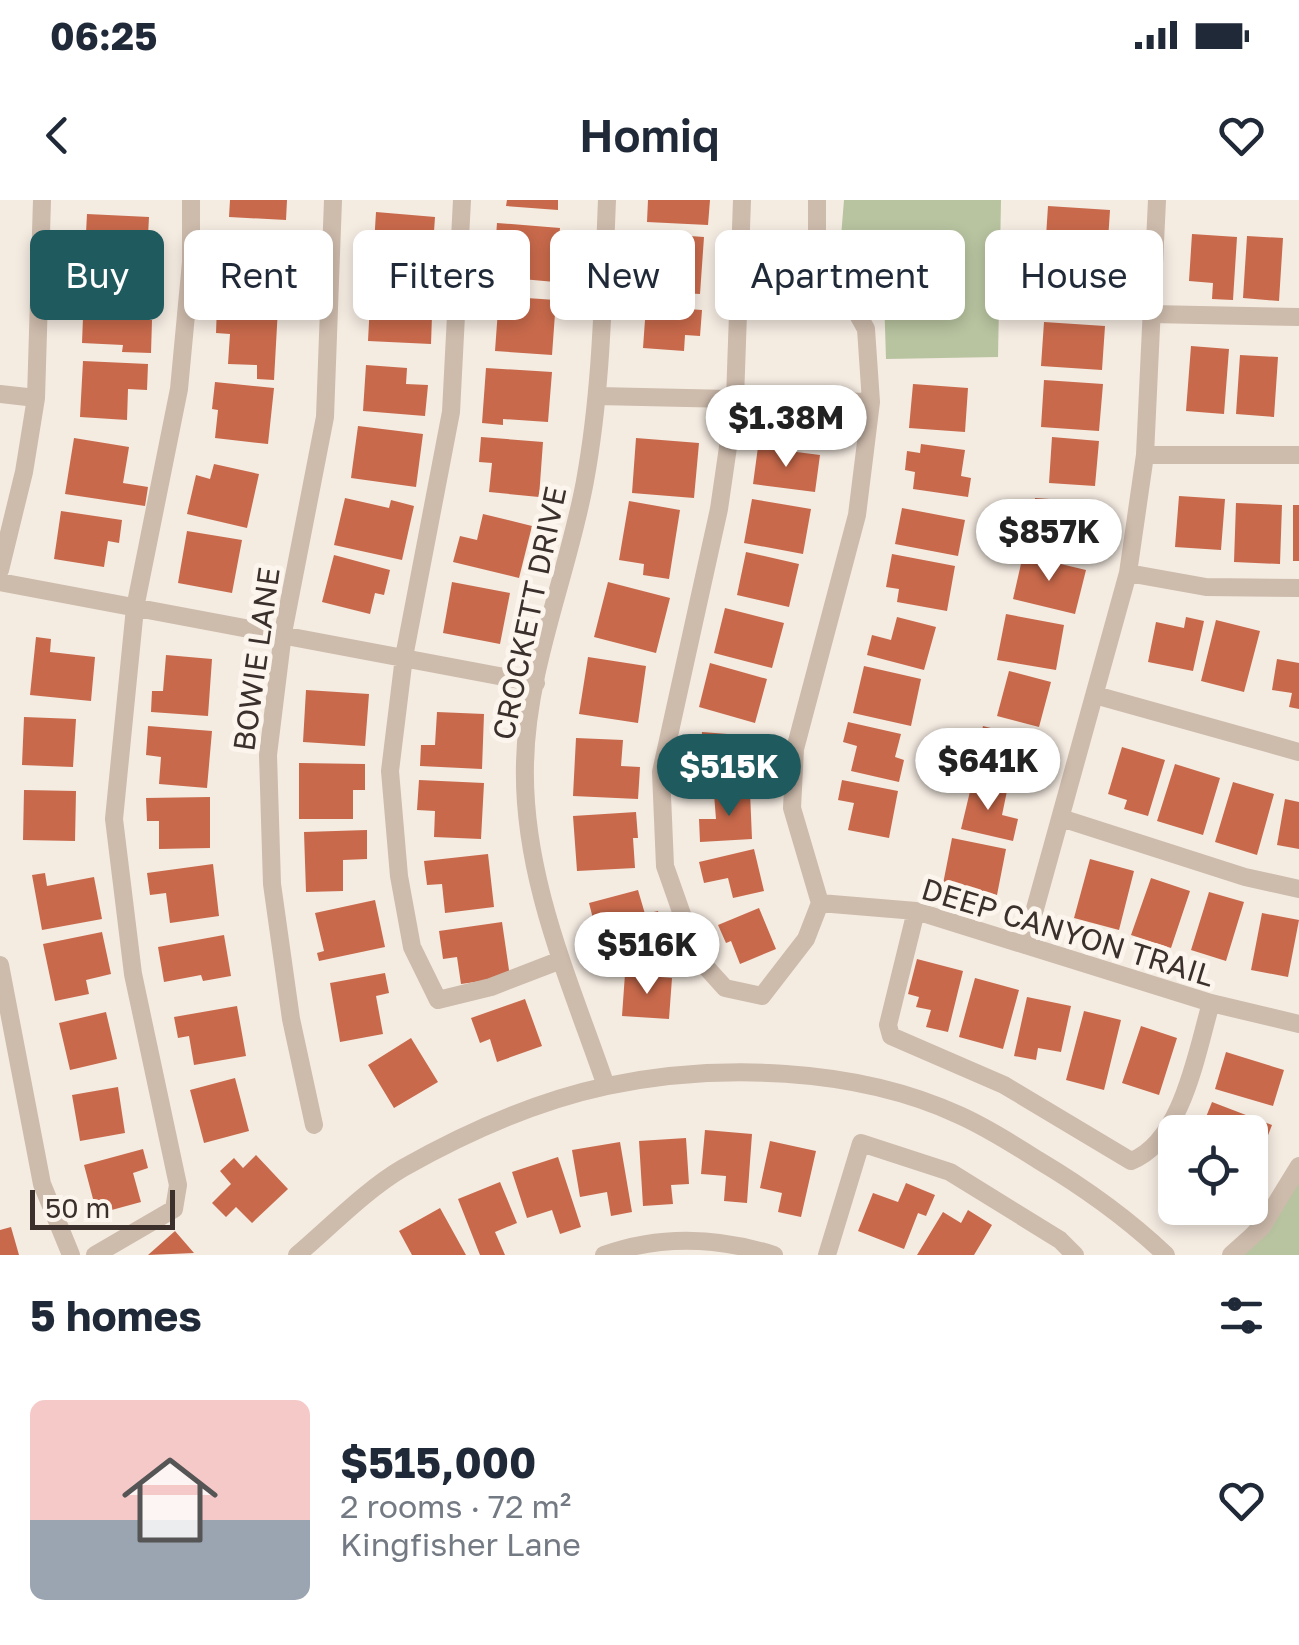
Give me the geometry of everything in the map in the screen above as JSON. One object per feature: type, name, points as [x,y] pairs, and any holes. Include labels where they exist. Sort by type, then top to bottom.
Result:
[{"type":"street","points":[[0,570],[24,472],[36,398],[42,200]]},
{"type":"street","points":[[96,1255],[174,1209],[178,1185],[133,974],[114,819],[135,608],[179,390],[191,262],[192,200]]},
{"type":"street","name":"BOWIE LANE","points":[[314,1125],[291,1019],[272,884],[268,754],[283,633],[324,417],[334,200]]},
{"type":"street","points":[[462,200],[450,412],[404,657],[390,771],[400,876],[412,947],[438,1000],[491,987],[561,960]]},
{"type":"street","name":"CROCKETT DRIVE","points":[[606,1086],[548,924],[534,868],[525,763],[536,683],[585,482],[598,396],[607,200]]},
{"type":"street","points":[[742,200],[735,399],[719,509],[661,772],[665,866],[696,957],[725,988],[762,996],[806,940],[820,904],[792,808],[794,748],[857,515],[871,402],[866,329],[847,295],[817,258],[817,200]]},
{"type":"street","points":[[1155,230],[1157,200]]},
{"type":"street","points":[[1163,314],[1299,317]]},
{"type":"street","points":[[1025,945],[1128,573],[1145,455],[1151,320]]},
{"type":"street","points":[[0,394],[36,398]]},
{"type":"street","points":[[598,396],[871,402]]},
{"type":"street","points":[[1145,455],[1299,456]]},
{"type":"street","points":[[1128,573],[1206,587],[1299,588]]},
{"type":"street","points":[[0,582],[536,683]]},
{"type":"street","points":[[1096,694],[1299,752]]},
{"type":"street","points":[[1061,818],[1245,877],[1299,889]]},
{"type":"street","name":"DEEP CANYON TRAIL","points":[[820,904],[916,911],[1211,1003],[1299,1024]]},
{"type":"street","points":[[916,911],[888,1025],[891,1036],[1004,1085],[1132,1161],[1150,1154],[1168,1130],[1185,1091],[1211,1003]]},
{"type":"street","points":[[0,965],[42,1184],[71,1255]]},
{"type":"street","points":[[297,1255],[400,1170],[508,1118],[606,1086],[734,1073],[801,1075],[854,1083],[958,1114],[1080,1184],[1127,1217],[1166,1255]]},
{"type":"street","points":[[826,1255],[861,1143],[950,1172],[1060,1240],[1075,1255]]},
{"type":"street","points":[[1231,1255],[1262,1228],[1299,1166]]},
{"type":"street","points":[[604,1255],[633,1245],[691,1238],[750,1247],[774,1255]]},
{"type":"green space","points":[[844,200],[1001,200],[1000,230],[985,230],[985,320],[999,320],[998,357],[886,359],[885,320],[965,320],[965,230],[842,230]]},
{"type":"green space","points":[[1299,1162],[1299,1255],[1224,1255],[1250,1225],[1268,1225],[1268,1204],[1297,1171]]},
{"type":"building","points":[[230,200],[287,200],[286,220],[229,217]]},
{"type":"building","points":[[507,200],[558,200],[558,210],[506,206]]},
{"type":"building","points":[[648,200],[710,200],[708,225],[647,222]]},
{"type":"building","points":[[1048,206],[1110,210],[1109,230],[1046,230]]},
{"type":"building","points":[[376,212],[435,217],[434,230],[375,230]]},
{"type":"building","points":[[87,214],[149,217],[148,230],[86,230]]},
{"type":"building","points":[[497,223],[560,228],[550,230],[550,282],[530,280],[530,230],[496,230]]},
{"type":"building","points":[[1192,234],[1237,237],[1233,300],[1212,299],[1213,283],[1189,281]]},
{"type":"building","points":[[695,236],[704,237],[700,294],[695,294]]},
{"type":"building","points":[[1247,236],[1283,238],[1279,301],[1243,298]]},
{"type":"building","points":[[530,298],[550,300],[550,320],[555,320],[552,355],[495,351],[497,320],[530,320]]},
{"type":"building","points":[[695,310],[702,310],[700,336],[685,335],[684,351],[643,348],[645,320],[695,320]]},
{"type":"building","points":[[83,320],[152,320],[151,353],[122,352],[123,345],[82,343]]},
{"type":"building","points":[[216,320],[277,320],[274,380],[257,379],[257,365],[228,364],[230,334],[216,333]]},
{"type":"building","points":[[369,320],[432,320],[431,344],[368,341]]},
{"type":"building","points":[[1044,322],[1105,326],[1102,370],[1041,366]]},
{"type":"building","points":[[1191,346],[1229,349],[1224,414],[1186,411]]},
{"type":"building","points":[[1240,355],[1278,357],[1274,417],[1236,414]]},
{"type":"building","points":[[83,361],[148,364],[147,390],[128,389],[127,420],[80,417]]},
{"type":"building","points":[[366,365],[407,368],[406,384],[428,385],[425,416],[363,411]]},
{"type":"building","points":[[486,368],[552,372],[548,422],[503,419],[503,425],[482,423]]},
{"type":"building","points":[[1044,380],[1103,384],[1099,431],[1041,427]]},
{"type":"building","points":[[215,382],[274,388],[268,444],[215,438]]},
{"type":"building","points":[[913,384],[968,388],[965,432],[909,428]]},
{"type":"building","points":[[358,426],[423,434],[416,487],[351,478]]},
{"type":"building","points":[[481,437],[543,442],[539,497],[489,492],[492,463],[479,462]]},
{"type":"building","points":[[1052,437],[1099,441],[1095,486],[1049,483]]},
{"type":"building","points":[[74,438],[129,447],[123,483],[148,487],[145,506],[65,494]]},
{"type":"building","points":[[636,438],[699,443],[694,498],[632,493]]},
{"type":"building","points":[[921,444],[965,450],[961,476],[971,478],[968,497],[913,489],[915,472],[905,470],[907,451],[920,453]]},
{"type":"building","points":[[758,447],[820,455],[815,492],[753,484]]},
{"type":"building","points":[[214,464],[259,474],[247,528],[187,514],[196,475],[210,479]]},
{"type":"building","points":[[1179,496],[1225,499],[1221,550],[1175,547]]},
{"type":"building","points":[[345,498],[389,508],[391,500],[414,506],[402,560],[334,545]]},
{"type":"building","points":[[1035,498],[1094,502],[1091,549],[1032,545]]},
{"type":"building","points":[[752,499],[811,509],[803,554],[744,543]]},
{"type":"building","points":[[629,501],[680,510],[669,579],[643,575],[644,564],[619,560]]},
{"type":"building","points":[[1236,503],[1282,505],[1280,564],[1234,562]]},
{"type":"building","points":[[1293,505],[1299,505],[1299,561],[1293,561]]},
{"type":"building","points":[[902,508],[965,520],[958,556],[895,544]]},
{"type":"building","points":[[61,511],[122,520],[119,543],[108,541],[104,567],[54,559]]},
{"type":"building","points":[[483,514],[532,526],[519,578],[453,562],[460,536],[477,540]]},
{"type":"building","points":[[187,531],[242,540],[232,593],[178,583]]},
{"type":"building","points":[[746,552],[799,564],[789,607],[737,595]]},
{"type":"building","points":[[892,554],[955,566],[947,611],[897,602],[899,589],[886,587]]},
{"type":"building","points":[[334,555],[390,570],[384,595],[375,593],[370,614],[322,602]]},
{"type":"building","points":[[1023,555],[1086,570],[1075,614],[1013,599]]},
{"type":"building","points":[[452,582],[510,593],[500,644],[443,633]]},
{"type":"building","points":[[608,582],[670,598],[656,653],[594,637]]},
{"type":"building","points":[[725,608],[784,623],[772,668],[714,653]]},
{"type":"building","points":[[1006,614],[1064,625],[1056,670],[997,660]]},
{"type":"building","points":[[897,617],[936,627],[924,670],[867,655],[872,635],[891,640]]},
{"type":"building","points":[[1186,617],[1204,621],[1193,671],[1148,662],[1156,622],[1184,628]]},
{"type":"building","points":[[1216,620],[1260,631],[1244,692],[1201,681]]},
{"type":"building","points":[[36,637],[51,639],[50,652],[95,657],[91,701],[30,695]]},
{"type":"building","points":[[166,655],[212,659],[208,716],[151,712],[152,691],[163,691]]},
{"type":"building","points":[[588,657],[646,666],[638,723],[579,714]]},
{"type":"building","points":[[1277,659],[1299,663],[1299,709],[1289,707],[1292,693],[1272,690]]},
{"type":"building","points":[[710,663],[767,679],[755,723],[699,707]]},
{"type":"building","points":[[864,666],[921,679],[911,726],[853,713]]},
{"type":"building","points":[[1009,671],[1051,682],[1039,727],[997,716]]},
{"type":"building","points":[[306,690],[369,694],[365,746],[303,742]]},
{"type":"building","points":[[437,712],[484,714],[482,769],[420,766],[421,745],[435,745]]},
{"type":"building","points":[[24,717],[76,719],[73,767],[22,765]]},
{"type":"building","points":[[848,722],[901,734],[895,757],[904,760],[899,782],[851,771],[857,746],[843,742]]},
{"type":"building","points":[[148,726],[212,731],[207,788],[159,784],[161,757],[146,755]]},
{"type":"building","points":[[983,726],[1038,740],[1028,785],[972,772]]},
{"type":"building","points":[[702,732],[753,736],[750,781],[699,778]]},
{"type":"building","points":[[576,738],[623,740],[621,766],[640,767],[638,799],[573,796]]},
{"type":"building","points":[[1122,747],[1165,760],[1148,816],[1124,809],[1127,800],[1108,794]]},
{"type":"building","points":[[299,763],[365,764],[365,790],[353,790],[353,819],[299,819]]},
{"type":"building","points":[[1175,764],[1220,778],[1203,835],[1157,821]]},
{"type":"building","points":[[419,780],[484,783],[481,839],[434,837],[435,811],[417,810]]},
{"type":"building","points":[[842,780],[898,791],[889,838],[848,830],[854,803],[838,800]]},
{"type":"building","points":[[1233,782],[1274,794],[1257,855],[1215,842]]},
{"type":"building","points":[[972,783],[1007,791],[1002,815],[1018,819],[1013,841],[961,829]]},
{"type":"building","points":[[24,790],[76,791],[75,841],[23,840]]},
{"type":"building","points":[[750,792],[752,839],[700,842],[699,819],[716,819],[714,794]]},
{"type":"building","points":[[210,797],[210,848],[159,849],[159,821],[147,821],[146,798]]},
{"type":"building","points":[[1285,799],[1299,802],[1299,849],[1277,845]]},
{"type":"building","points":[[636,812],[635,868],[577,871],[573,816]]},
{"type":"building","points":[[367,830],[367,859],[343,860],[343,891],[306,892],[304,832]]},
{"type":"building","points":[[952,838],[1006,849],[997,895],[943,884]]},
{"type":"building","points":[[754,849],[764,891],[733,898],[728,878],[704,883],[699,862]]},
{"type":"building","points":[[488,854],[494,907],[445,913],[442,884],[427,885],[424,861]]},
{"type":"building","points":[[1090,859],[1134,871],[1119,930],[1074,918]]},
{"type":"building","points":[[213,864],[219,916],[170,923],[166,893],[150,895],[147,873]]},
{"type":"building","points":[[45,873],[47,886],[94,877],[102,919],[42,930],[32,875]]},
{"type":"building","points":[[1151,878],[1190,891],[1171,948],[1131,935]]},
{"type":"building","points":[[638,890],[645,914],[658,911],[666,941],[603,958],[589,903]]},
{"type":"building","points":[[1209,892],[1244,902],[1226,961],[1191,950]]},
{"type":"building","points":[[375,900],[385,947],[319,961],[317,953],[324,951],[315,913]]},
{"type":"building","points":[[759,908],[776,949],[740,964],[731,941],[726,943],[718,925]]},
{"type":"building","points":[[1262,913],[1299,920],[1288,977],[1251,970]]},
{"type":"building","points":[[502,922],[510,977],[461,984],[457,957],[443,959],[439,931]]},
{"type":"building","points":[[102,932],[111,974],[86,980],[89,994],[55,1001],[43,944]]},
{"type":"building","points":[[224,935],[231,976],[203,981],[201,975],[164,982],[158,947]]},
{"type":"building","points":[[917,959],[963,971],[948,1032],[926,1027],[931,1010],[916,1007],[919,997],[908,994]]},
{"type":"building","points":[[385,973],[389,993],[376,996],[383,1034],[340,1042],[330,983]]},
{"type":"building","points":[[625,974],[672,978],[669,1019],[622,1016]]},
{"type":"building","points":[[975,978],[1019,990],[1003,1049],[959,1037]]},
{"type":"building","points":[[1027,997],[1071,1006],[1061,1052],[1038,1048],[1036,1060],[1014,1056]]},
{"type":"building","points":[[525,999],[542,1046],[497,1062],[490,1039],[480,1043],[471,1018]]},
{"type":"building","points":[[237,1006],[246,1056],[194,1065],[189,1036],[178,1038],[174,1017]]},
{"type":"building","points":[[1084,1011],[1121,1020],[1104,1090],[1066,1080]]},
{"type":"building","points":[[106,1012],[117,1059],[70,1070],[59,1023]]},
{"type":"building","points":[[1141,1026],[1177,1038],[1159,1095],[1122,1083]]},
{"type":"building","points":[[411,1038],[438,1082],[394,1108],[368,1065]]},
{"type":"building","points":[[1226,1052],[1284,1070],[1273,1106],[1215,1089]]},
{"type":"building","points":[[235,1078],[249,1131],[204,1143],[190,1090]]},
{"type":"building","points":[[118,1087],[125,1133],[80,1141],[72,1095]]},
{"type":"building","points":[[1212,1102],[1246,1115],[1207,1115]]},
{"type":"building","points":[[705,1130],[752,1134],[747,1203],[724,1201],[726,1176],[701,1174]]},
{"type":"building","points":[[686,1138],[689,1184],[671,1185],[673,1204],[643,1206],[639,1141]]},
{"type":"building","points":[[770,1141],[816,1151],[801,1217],[778,1212],[782,1193],[760,1188]]},
{"type":"building","points":[[620,1142],[632,1212],[611,1216],[607,1192],[580,1197],[572,1150]]},
{"type":"building","points":[[143,1149],[148,1168],[133,1173],[141,1202],[97,1214],[84,1165]]},
{"type":"building","points":[[256,1155],[288,1189],[252,1223],[236,1207],[226,1217],[212,1203],[231,1184],[220,1171],[234,1158],[243,1168]]},
{"type":"building","points":[[558,1157],[581,1227],[560,1234],[552,1210],[527,1218],[512,1172]]},
{"type":"building","points":[[500,1182],[517,1223],[495,1232],[505,1255],[480,1255],[458,1199]]},
{"type":"building","points":[[906,1183],[935,1195],[926,1216],[918,1213],[904,1249],[858,1231],[873,1193],[898,1202]]},
{"type":"building","points":[[440,1208],[466,1255],[412,1255],[399,1231]]},
{"type":"building","points":[[968,1210],[992,1225],[974,1255],[917,1255],[943,1212],[961,1223]]},
{"type":"building","points":[[11,1227],[19,1255],[0,1255],[0,1230]]},
{"type":"building","points":[[175,1231],[194,1253],[148,1255]]}]
